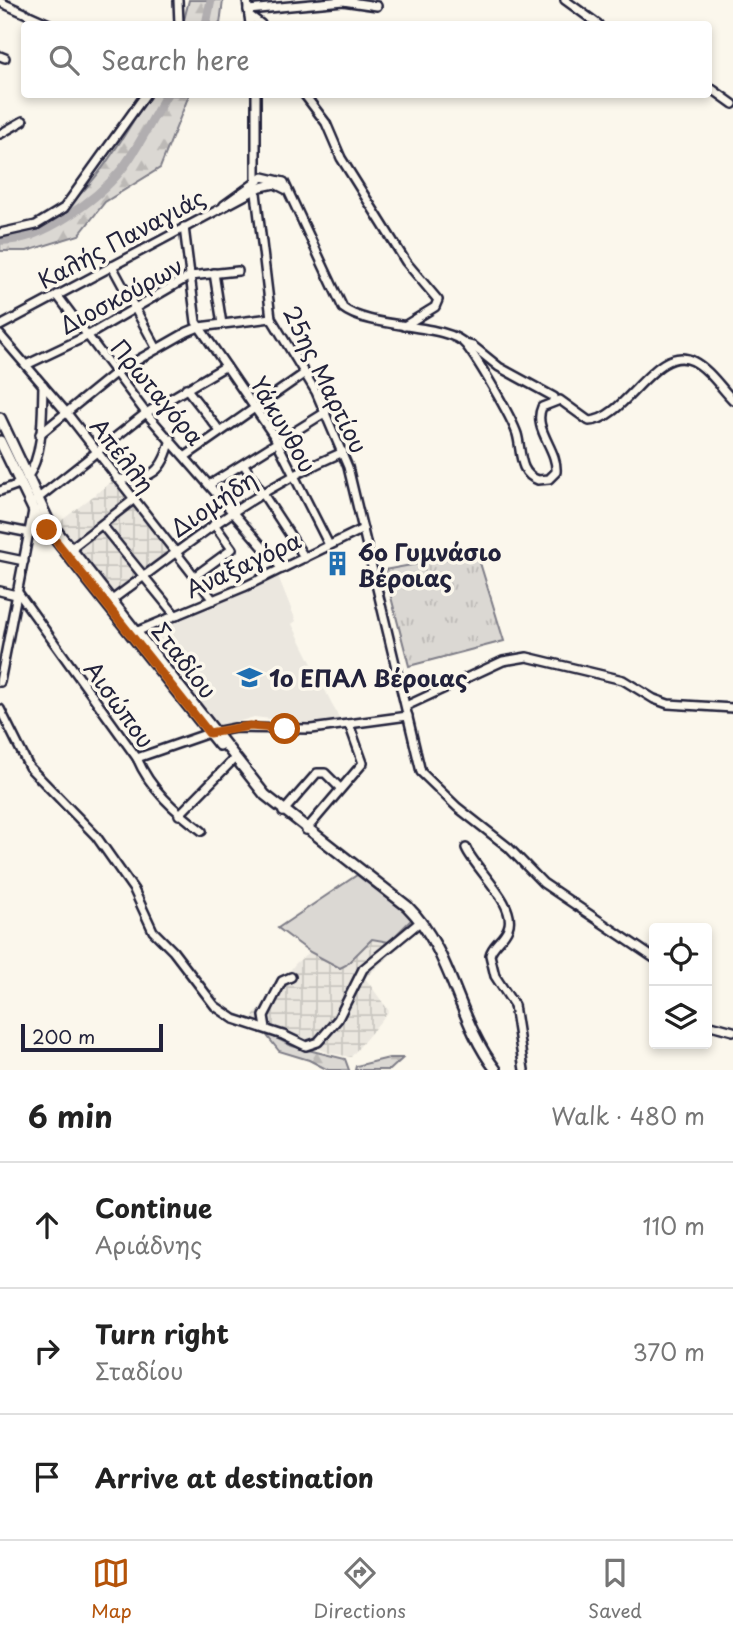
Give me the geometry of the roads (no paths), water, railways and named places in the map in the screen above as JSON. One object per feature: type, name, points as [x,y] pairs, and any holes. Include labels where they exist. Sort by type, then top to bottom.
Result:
[{"type":"main road","name":"Σταδίου","points":[[0,418],[34,505],[265,795]]},
{"type":"main road","name":"Σταδίου","points":[[0,441],[23,481]]},
{"type":"main road","name":"Σταδίου","points":[[34,505],[138,631],[232,761],[265,795]]},
{"type":"main road","points":[[265,795],[306,830],[388,891],[421,921],[440,953],[476,1039],[496,1070]]},
{"type":"street","points":[[178,0],[179,21]]},
{"type":"street","points":[[247,0],[250,21]]},
{"type":"street","points":[[565,0],[594,21]]},
{"type":"street","points":[[249,13],[343,1],[377,6]]},
{"type":"street","points":[[0,2],[40,21]]},
{"type":"street","points":[[249,13],[258,21]]},
{"type":"street","points":[[712,88],[733,104]]},
{"type":"street","points":[[0,233],[36,225],[64,208],[143,98]]},
{"type":"street","name":"25ης Μαρτίου","points":[[257,98],[256,180],[271,318],[326,412],[343,452],[421,772],[436,788],[508,848],[543,883],[649,955]]},
{"type":"street","points":[[307,98],[330,130],[341,158],[406,262],[438,300],[435,307],[404,326]]},
{"type":"street","points":[[0,134],[23,121]]},
{"type":"street","points":[[256,180],[265,177],[282,181],[292,196],[344,308],[356,316],[454,338],[473,346],[499,367],[554,397],[553,400]]},
{"type":"street","name":"Καλής Παναγιάς","points":[[224,205],[256,180]]},
{"type":"street","points":[[257,192],[261,187],[275,184],[292,196]]},
{"type":"street","name":"Καλής Παναγιάς","points":[[0,326],[224,205],[257,192]]},
{"type":"street","points":[[184,227],[199,327]]},
{"type":"street","points":[[112,266],[157,349]]},
{"type":"street","name":"Διοσκούρων","points":[[26,365],[87,336],[190,276],[238,271]]},
{"type":"street","points":[[214,273],[222,324]]},
{"type":"street","name":"Πρωταγόρα","points":[[57,295],[146,413],[282,569]]},
{"type":"street","points":[[40,434],[115,373],[199,327],[271,318]]},
{"type":"street","name":"Υάκυνθου","points":[[199,327],[278,444],[329,545]]},
{"type":"street","name":"Απέλλη","points":[[0,335],[66,412],[213,600]]},
{"type":"street","points":[[466,344],[515,429],[525,470],[538,480],[549,479],[556,472],[557,460],[539,414],[542,407],[553,400],[564,402],[589,421],[604,419],[666,363],[684,358],[700,366],[733,400]]},
{"type":"street","points":[[0,682],[34,505],[146,413],[226,366]]},
{"type":"street","points":[[186,456],[305,373]]},
{"type":"street","points":[[0,491],[23,481],[33,469],[40,434],[43,384]]},
{"type":"street","points":[[186,388],[220,431]]},
{"type":"street","points":[[209,485],[326,412]]},
{"type":"street","points":[[117,479],[141,478],[159,469],[171,439]]},
{"type":"street","name":"Διομήδη","points":[[112,600],[232,511],[292,474],[343,452]]},
{"type":"street","points":[[244,465],[305,558]]},
{"type":"street","points":[[70,549],[133,500]]},
{"type":"street","points":[[195,576],[232,549],[214,524]]},
{"type":"street","points":[[102,525],[176,616]]},
{"type":"street","points":[[0,527],[30,533]]},
{"type":"street","name":"Αναξαγόρα","points":[[138,631],[282,569],[363,529]]},
{"type":"street","points":[[0,556],[24,561]]},
{"type":"street","points":[[0,591],[16,593]]},
{"type":"street","name":"Αισώπου","points":[[16,593],[137,758],[150,784],[180,815],[201,831]]},
{"type":"street","points":[[0,623],[9,625]]},
{"type":"street","points":[[406,706],[503,661],[527,657],[623,680],[668,704],[733,708]]},
{"type":"street","points":[[0,709],[29,767],[96,836],[134,890],[153,931],[224,1014],[259,1029],[266,1028],[306,1046],[318,1042],[348,1004],[351,989],[363,969],[421,921]]},
{"type":"street","points":[[137,758],[213,732],[250,726],[311,729],[408,716]]},
{"type":"street","points":[[306,830],[363,762],[349,724]]},
{"type":"street","points":[[180,815],[232,761]]},
{"type":"street","points":[[283,812],[317,773],[325,774],[340,788]]},
{"type":"street","points":[[466,848],[473,863],[493,882],[509,918],[509,928],[490,956],[495,976],[514,1005],[524,1070]]},
{"type":"street","points":[[266,1028],[264,1016],[282,981],[291,976]]},
{"type":"street","points":[[712,1025],[733,1031]]},
{"type":"waterway","points":[[207,21],[211,0]]},
{"type":"waterway","points":[[0,240],[15,239],[49,227],[98,193],[122,169],[165,98]]},
{"type":"place","name":"6ο Γυμνάσιο Βέροιας","points":[[338,564]]},
{"type":"place","name":"1ο ΕΠΑΛ Βέροιας","points":[[249,677]]}]
